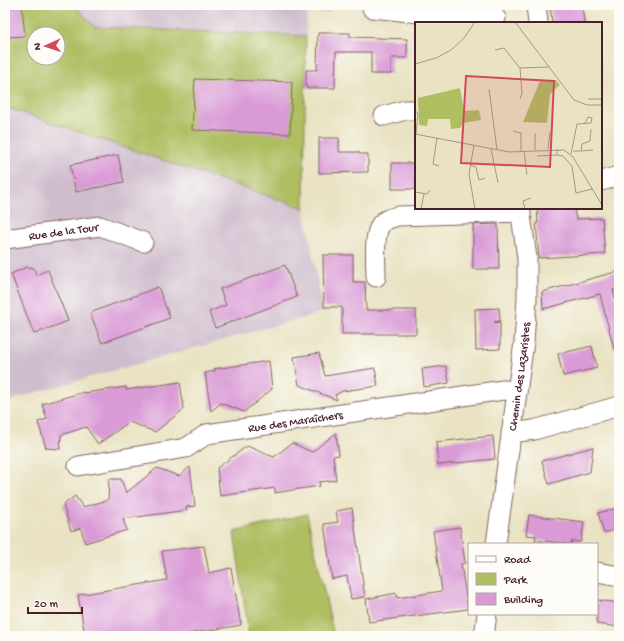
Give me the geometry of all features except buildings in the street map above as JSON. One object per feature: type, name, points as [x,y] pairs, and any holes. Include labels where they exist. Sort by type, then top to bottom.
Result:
[{"type":"street","points":[[536,5],[538,22]]},
{"type":"street","points":[[372,8],[477,19],[496,16]]},
{"type":"street","points":[[384,116],[405,110],[415,110]]},
{"type":"street","points":[[602,181],[619,176]]},
{"type":"street","points":[[376,278],[377,233],[381,224],[388,218],[398,216],[520,210]]},
{"type":"street","name":"Chemin des Lazaristes","points":[[496,543],[524,342],[527,299],[527,258],[520,210]]},
{"type":"street","name":"Rue de la Tour","points":[[5,239],[100,226],[143,242]]},
{"type":"street","name":"Rue des Maraîchers","points":[[78,466],[186,448],[207,434],[503,390],[517,391]]},
{"type":"street","points":[[511,433],[534,430],[619,406]]},
{"type":"street","points":[[598,572],[619,576]]},
{"type":"street","points":[[484,636],[487,615]]},
{"type":"shaded area","points":[[74,5],[329,5],[329,13],[307,11],[306,36],[95,27]]},
{"type":"shaded area","points":[[5,107],[304,208],[323,312],[30,394],[5,403]]},
{"type":"green space","points":[[5,5],[74,5],[95,27],[306,36],[304,208],[5,107]]},
{"type":"green space","points":[[307,514],[334,636],[249,636],[234,532]]}]
